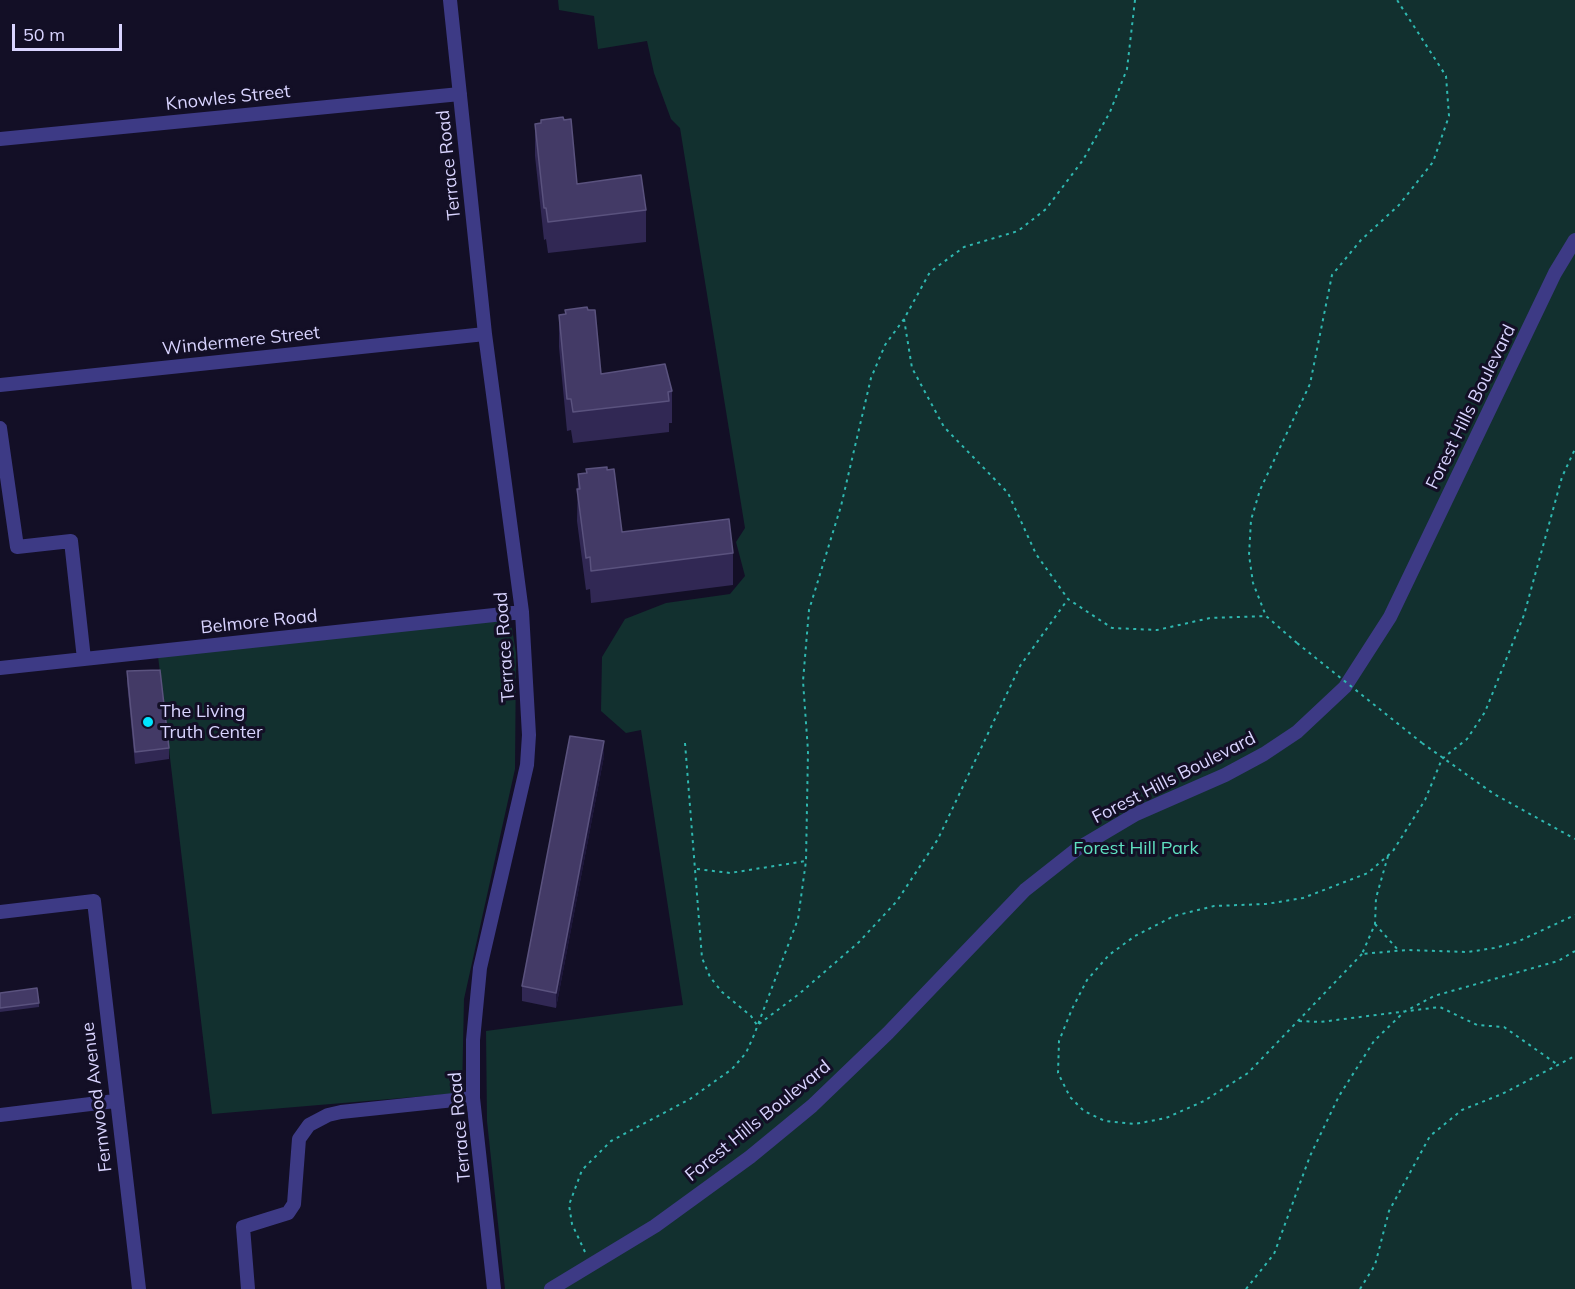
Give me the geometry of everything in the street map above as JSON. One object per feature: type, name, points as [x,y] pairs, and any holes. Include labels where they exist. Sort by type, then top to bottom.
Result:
[{"type":"street","name":"Terrace Road","points":[[450,0],[485,333],[522,612],[529,735],[527,765],[476,992],[473,1098],[494,1289]]},
{"type":"street","name":"Knowles Street","points":[[0,139],[460,94]]},
{"type":"street","name":"Forest Hills Boulevard","points":[[551,1289],[664,1219],[750,1157],[812,1106],[888,1033],[1025,890],[1077,849],[1136,814],[1225,775],[1264,754],[1297,732],[1345,687],[1390,617],[1555,273],[1575,240]]},
{"type":"street","name":"Windermere Street","points":[[0,385],[485,333]]},
{"type":"street","points":[[0,428],[6,507],[17,547],[71,541],[84,659]]},
{"type":"street","name":"Belmore Road","points":[[0,668],[522,612]]},
{"type":"street","name":"Fernwood Avenue","points":[[0,912],[94,901],[115,1101],[139,1289]]},
{"type":"street","points":[[248,1289],[243,1227],[283,1216],[294,1204],[298,1139],[309,1125],[328,1115],[341,1112],[473,1098]]},
{"type":"street","points":[[0,1115],[115,1101]]},
{"type":"path","points":[[593,1265],[579,1243],[569,1205],[582,1170],[611,1141],[714,1085],[746,1053],[798,919],[807,861],[808,751],[803,681],[809,610],[841,506],[871,378],[885,345],[904,319],[930,272],[964,247],[1018,231],[1046,209],[1083,160],[1110,112],[1127,69],[1135,0]]},
{"type":"path","points":[[1397,0],[1446,76],[1449,116],[1433,162],[1399,205],[1361,240],[1332,275],[1310,384],[1260,490],[1251,520],[1250,564],[1253,583],[1266,616],[1442,759],[1535,819],[1575,840]]},
{"type":"path","points":[[904,319],[912,368],[944,427],[1008,494],[1036,554],[1068,599],[1112,628],[1157,630],[1210,618],[1266,616]]},
{"type":"path","points":[[1388,856],[1376,898],[1375,924],[1362,954],[1248,1073],[1204,1101],[1166,1118],[1135,1124],[1105,1121],[1084,1111],[1070,1097],[1058,1073],[1059,1041],[1087,980],[1109,955],[1135,936],[1174,916],[1214,906],[1266,904],[1303,898],[1368,873],[1388,856],[1425,800],[1442,759],[1467,739],[1485,712],[1524,615],[1562,477],[1575,449]]},
{"type":"path","points":[[756,1025],[816,979],[859,942],[897,901],[938,838],[1020,666],[1068,599]]},
{"type":"path","points":[[685,743],[697,869],[698,932],[702,958],[710,977],[722,992],[751,1016],[756,1025]]},
{"type":"path","points":[[697,869],[730,873],[807,861]]},
{"type":"path","points":[[1362,954],[1399,951],[1468,952],[1494,948],[1517,942],[1575,915]]},
{"type":"path","points":[[1375,924],[1399,951]]},
{"type":"path","points":[[1246,1289],[1275,1254],[1310,1156],[1339,1096],[1374,1041],[1404,1012],[1434,996],[1558,961],[1575,951]]},
{"type":"path","points":[[1298,1022],[1320,1022],[1440,1007],[1477,1025],[1504,1027],[1558,1065]]},
{"type":"path","points":[[1360,1289],[1375,1264],[1389,1211],[1430,1136],[1462,1110],[1502,1094],[1575,1056]]},
{"type":"green space","name":"Forest Hill Park","points":[[558,0],[1575,0],[1575,1289],[505,1289],[487,1121],[486,1031],[683,1005],[641,730],[626,733],[601,711],[602,657],[625,619],[666,603],[730,594],[745,576],[736,542],[745,528],[680,128],[671,119],[654,73],[647,41],[598,49],[594,16],[559,10]]},
{"type":"green space","points":[[498,619],[512,628],[516,653],[515,769],[464,999],[462,1093],[212,1114],[158,656]]},
{"type":"building","points":[[563,117],[564,120],[571,119],[577,184],[641,175],[646,210],[548,222],[546,208],[544,208],[535,124],[541,123],[541,120]]},
{"type":"building","points":[[587,307],[588,310],[595,310],[601,374],[665,364],[672,391],[668,392],[669,401],[573,412],[571,399],[567,399],[559,315],[566,314],[565,310]]},
{"type":"building","points":[[607,467],[607,470],[614,469],[622,532],[729,519],[733,553],[591,571],[590,557],[586,558],[577,489],[580,489],[578,474],[587,473],[586,469]]},
{"type":"building","points":[[160,670],[169,748],[135,752],[127,671]]},
{"type":"building","points":[[570,736],[604,741],[556,993],[522,986]]},
{"type":"building","points":[[37,988],[39,1003],[0,1008],[0,993]]},
{"type":"place","name":"The Living Truth Center","points":[[148,722]]}]
